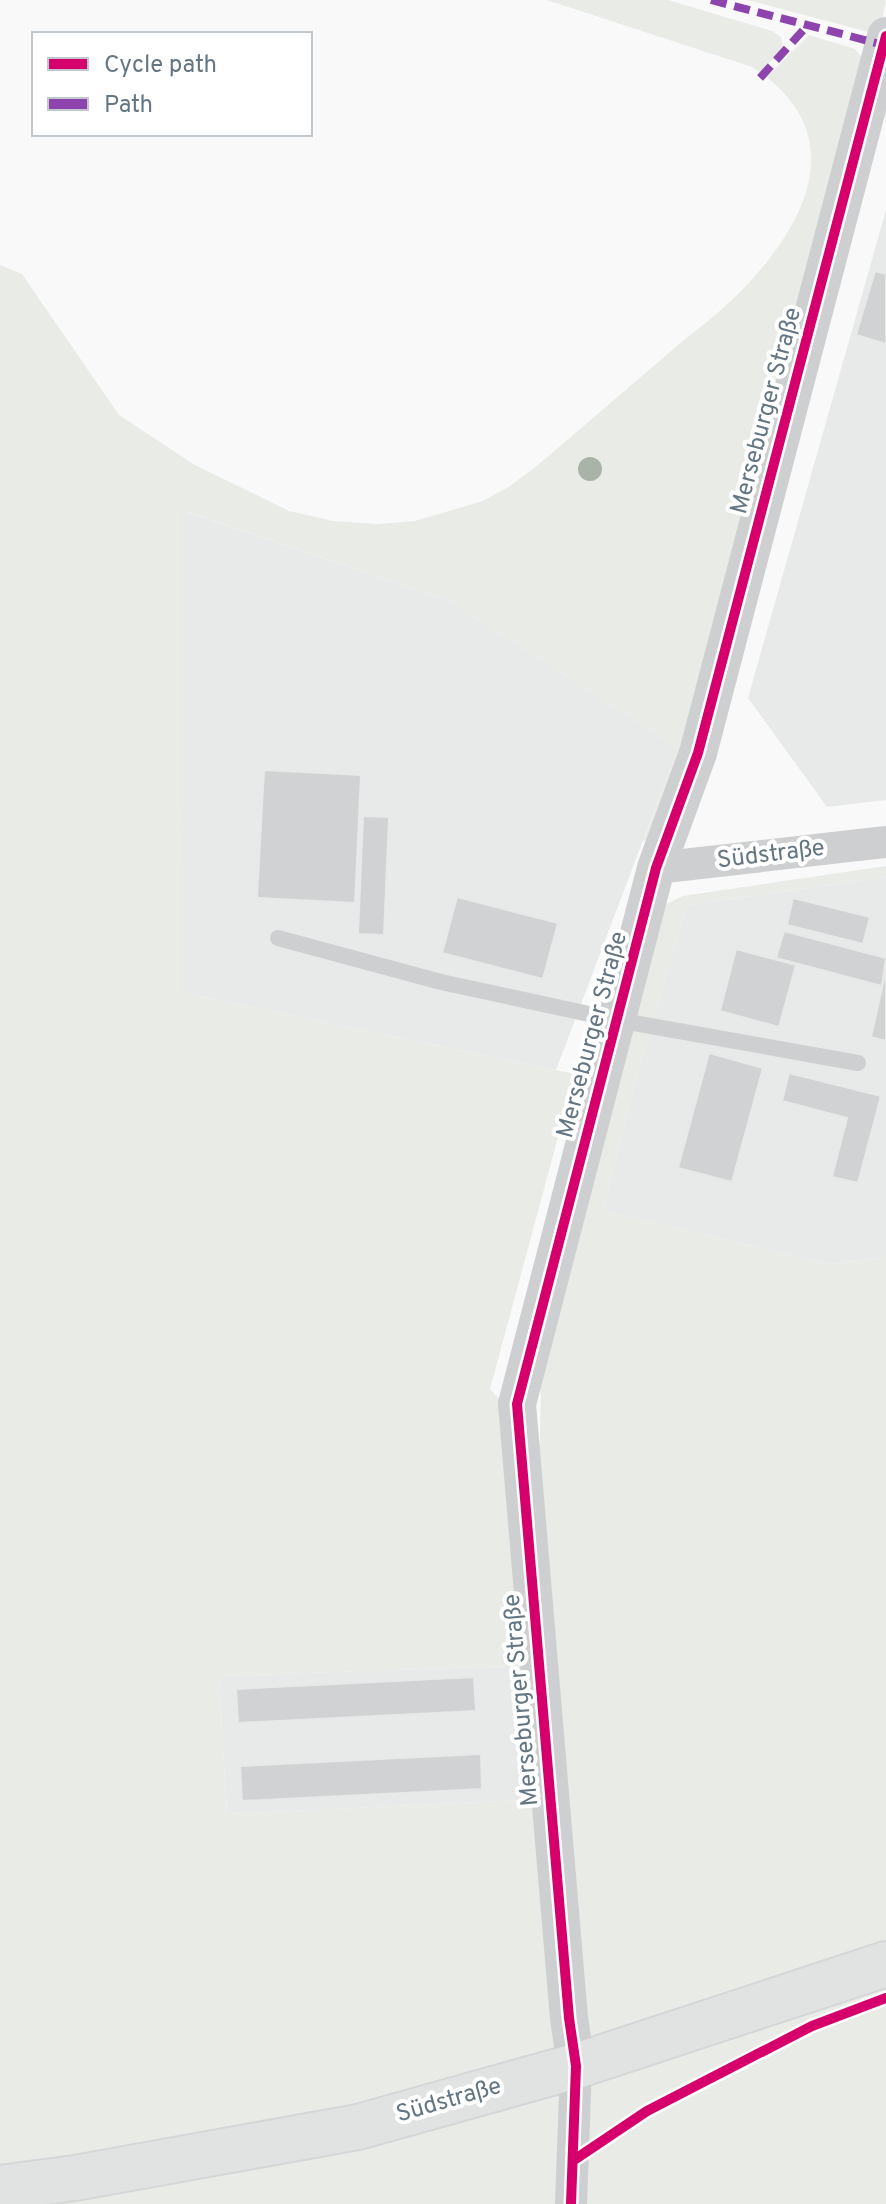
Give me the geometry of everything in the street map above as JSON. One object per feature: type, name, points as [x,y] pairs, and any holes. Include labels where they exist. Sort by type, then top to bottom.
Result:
[{"type":"main road","name":"Südstraße","points":[[0,2188],[75,2178],[358,2127],[576,2066],[886,1964]]},
{"type":"street","name":"Merseburger Straße","points":[[576,2066],[517,1404],[656,868],[698,753],[886,36]]},
{"type":"street","name":"Südstraße","points":[[656,868],[886,842]]},
{"type":"street","points":[[571,2204],[576,2066]]},
{"type":"lane","points":[[278,938],[441,982],[617,1020],[858,1063]]},
{"type":"shaded area","points":[[547,0],[668,0],[772,31],[781,37],[783,47],[769,63],[772,72],[809,35],[855,49],[864,60],[686,750],[652,839],[643,841],[678,748],[449,601],[182,510],[180,992],[575,1074],[490,1389],[540,1443],[541,1370],[666,904],[683,896],[886,866],[886,877],[687,905],[634,1086],[603,1211],[830,1264],[886,1257],[886,2204],[0,2204],[0,265],[22,274],[119,415],[193,464],[289,511],[333,521],[378,524],[415,521],[483,501],[510,486],[727,305],[769,259],[788,231],[802,202],[810,174],[810,145],[801,118],[782,91],[752,67]],"holes":[[[513,1666],[522,1800],[227,1814],[219,1676]]]},
{"type":"shaded area","points":[[748,0],[886,0],[880,29],[872,33]]},
{"type":"shaded area","points":[[886,210],[886,800],[827,807],[748,698]]},
{"type":"shaded area","points":[[181,510],[449,601],[678,748],[556,1070],[180,992]]},
{"type":"shaded area","points":[[886,877],[886,1257],[830,1264],[603,1211],[634,1086],[687,905]]},
{"type":"shaded area","points":[[513,1666],[522,1800],[227,1814],[219,1676]]},
{"type":"building","points":[[875,271],[886,274],[886,344],[856,335]]},
{"type":"building","points":[[264,770],[361,775],[355,903],[257,898]]},
{"type":"building","points":[[363,816],[389,817],[384,935],[358,934]]},
{"type":"building","points":[[457,897],[558,923],[543,979],[442,953]]},
{"type":"building","points":[[793,898],[870,917],[863,944],[787,925]]},
{"type":"building","points":[[784,931],[886,958],[882,986],[776,958]]},
{"type":"building","points":[[736,949],[796,965],[779,1027],[720,1011]]},
{"type":"building","points":[[886,970],[886,1041],[871,1037]]},
{"type":"building","points":[[709,1053],[763,1068],[732,1182],[678,1168]]},
{"type":"building","points":[[789,1073],[881,1096],[858,1183],[832,1177],[847,1118],[782,1101]]},
{"type":"building","points":[[474,1677],[476,1711],[238,1723],[236,1689]]},
{"type":"building","points":[[481,1754],[482,1789],[242,1801],[240,1766]]},
{"type":"marked path","points":[[711,0],[884,45]]},
{"type":"marked path","points":[[760,78],[807,26]]},
{"type":"cycle path","points":[[571,2204],[576,2066],[569,2018],[517,1404],[656,868],[698,753],[886,36]]},
{"type":"cycle path","points":[[574,2160],[647,2111],[812,2026],[886,1998]]}]
